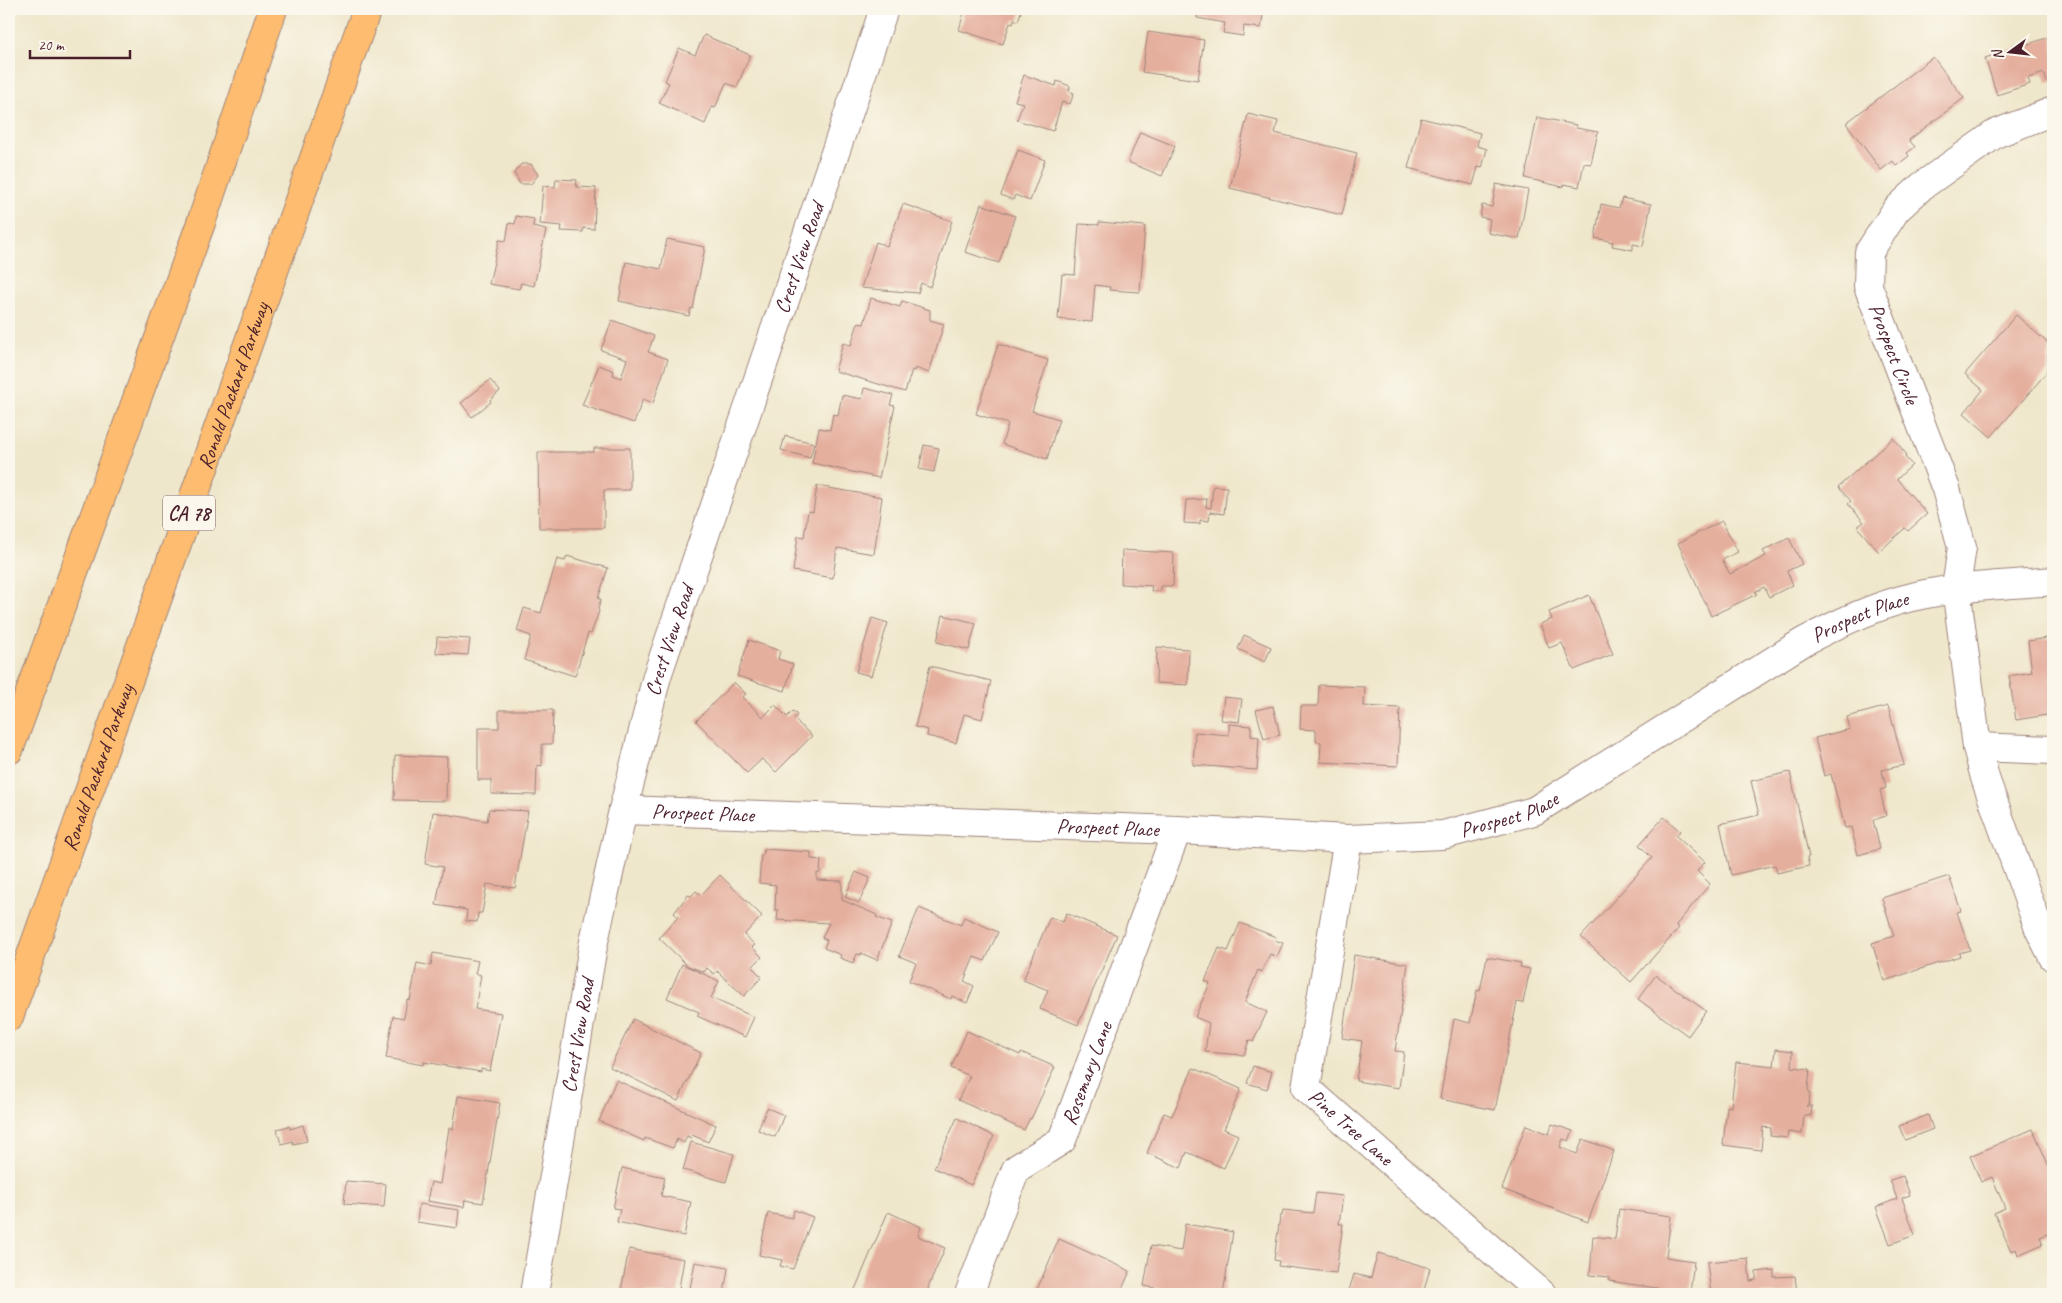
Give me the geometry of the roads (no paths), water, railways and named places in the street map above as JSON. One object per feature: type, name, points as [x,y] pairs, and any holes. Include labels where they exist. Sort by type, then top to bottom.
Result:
[{"type":"highway","points":[[9,750],[202,220],[273,9]]},
{"type":"highway","name":"Ronald Packard Parkway","points":[[9,1017],[368,9]]},
{"type":"highway","points":[[9,704],[61,604]]},
{"type":"street","name":"Crest View Road","points":[[534,1294],[594,946],[623,810],[657,676],[884,9]]},
{"type":"street","name":"Prospect Circle","points":[[1956,588],[1962,547],[1946,489],[1868,286],[1869,252],[1896,210],[1922,186],[1994,134],[2053,111]]},
{"type":"street","points":[[2053,581],[1956,588],[1976,747],[2036,920],[2053,957]]},
{"type":"street","name":"Prospect Place","points":[[623,810],[1177,830],[1348,839],[1443,836],[1534,811],[1755,672],[1831,627],[1911,597],[1956,588]]},
{"type":"street","points":[[1976,747],[2053,750]]},
{"type":"street","name":"Rosemary Lane","points":[[969,1294],[1016,1169],[1062,1140],[1177,830]]},
{"type":"street","name":"Pine Tree Lane","points":[[1348,839],[1306,1088],[1542,1294]]}]
